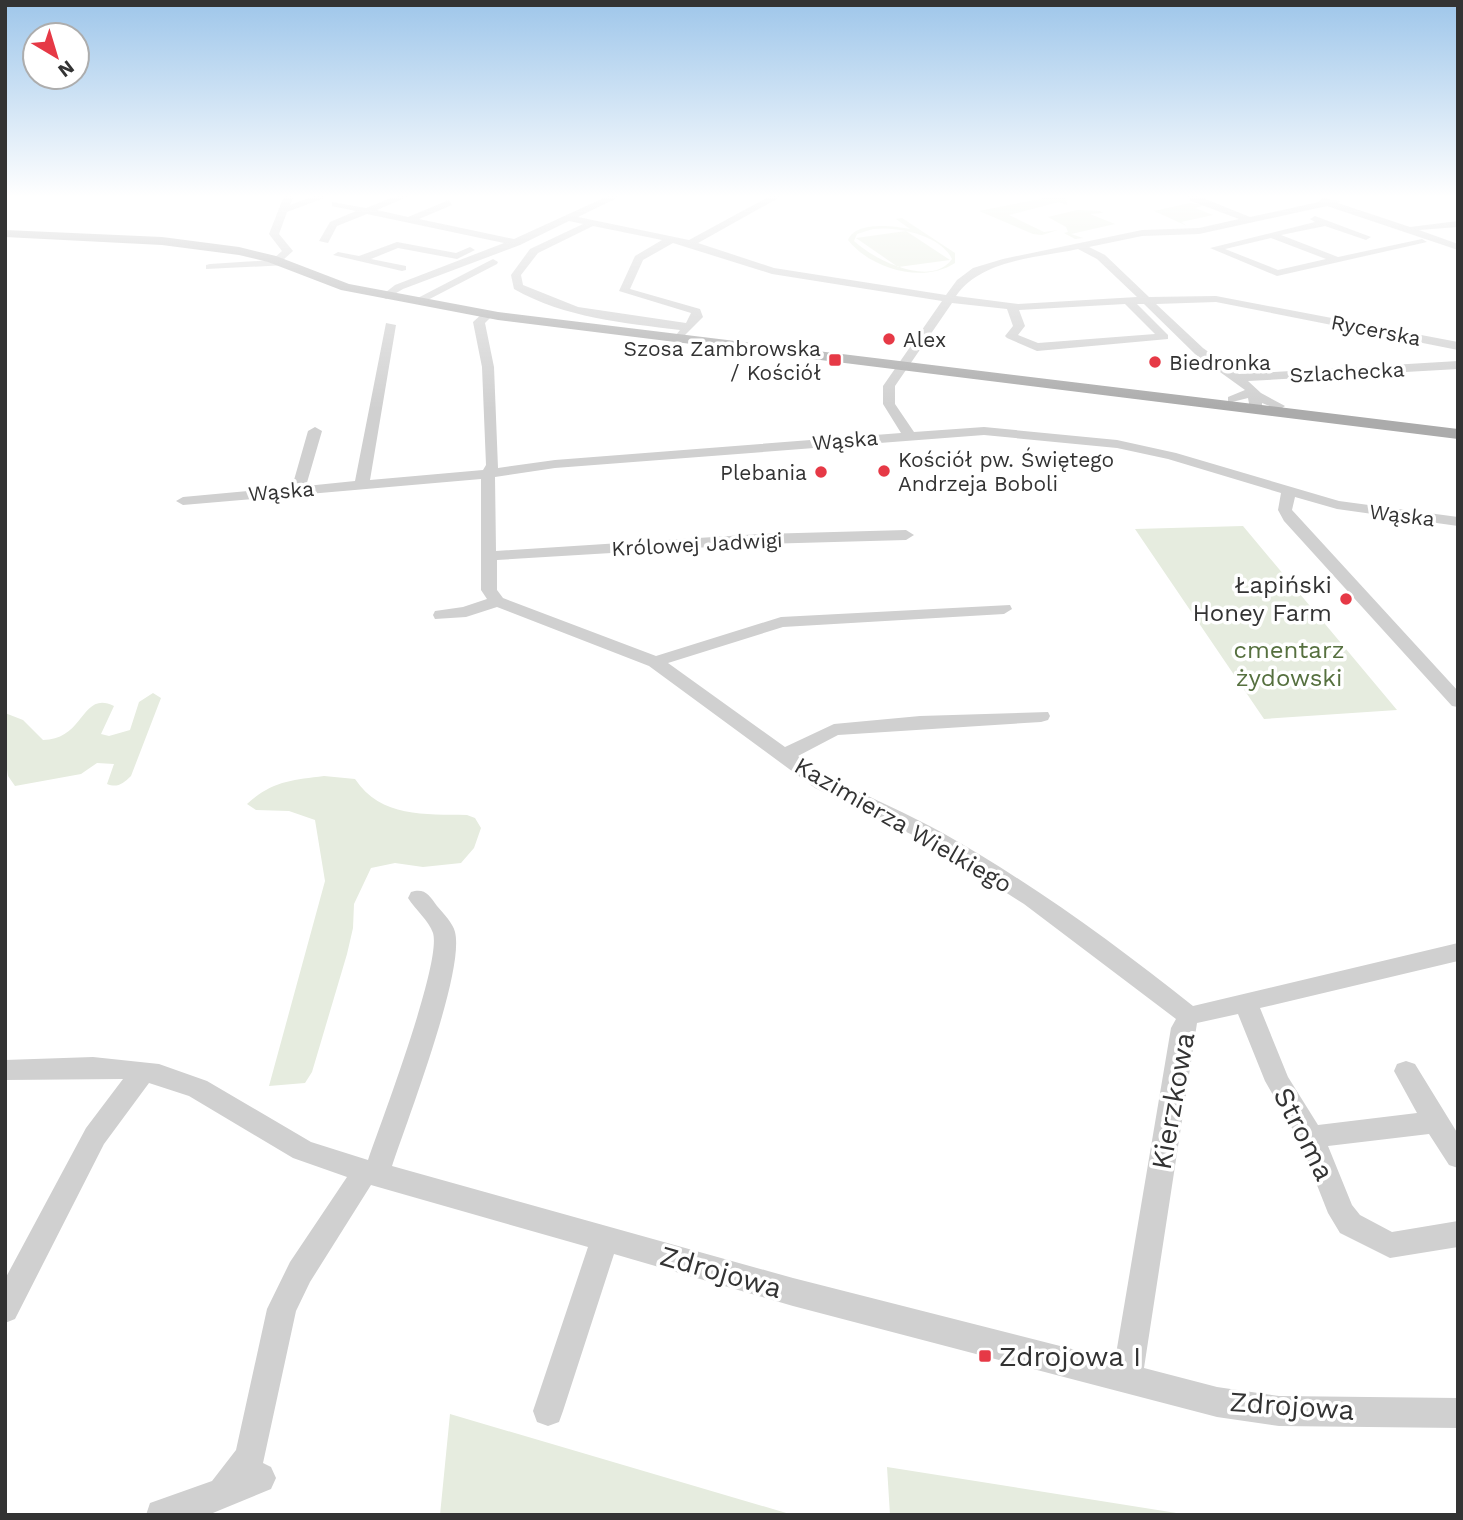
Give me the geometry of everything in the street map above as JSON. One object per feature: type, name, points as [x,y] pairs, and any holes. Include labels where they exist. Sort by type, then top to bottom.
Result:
[{"type":"main road","points":[[295,267],[340,284],[496,314],[1152,394],[1256,400],[1279,406],[1458,431]]},
{"type":"main road","points":[[496,314],[684,331],[904,363]]},
{"type":"main road","points":[[1152,394],[1256,400],[1458,431]]},
{"type":"street","points":[[396,267],[401,268]]},
{"type":"street","points":[[389,293],[451,267]]},
{"type":"street","points":[[421,300],[481,267]]},
{"type":"street","points":[[521,267],[516,275],[518,287],[542,299],[605,316],[684,331],[697,317],[695,310],[624,291],[635,267]]},
{"type":"street","name":"Rycerska","points":[[760,267],[772,271],[1013,307],[1216,299],[1458,346]]},
{"type":"street","points":[[909,435],[887,394],[904,363],[964,279],[977,270],[990,267]]},
{"type":"street","points":[[1111,267],[1199,351],[1236,378],[1256,400]]},
{"type":"street","points":[[1262,267],[1277,273],[1302,267]]},
{"type":"street","points":[[442,270],[454,276],[466,276]]},
{"type":"street","points":[[1013,307],[1019,326],[1011,336],[1032,346],[1163,338],[1161,332],[1128,301]]},
{"type":"street","points":[[442,615],[466,612],[497,601],[489,590],[488,474],[492,465],[488,367],[479,322],[496,314]]},
{"type":"street","points":[[362,484],[390,326]]},
{"type":"street","name":"Szlachecka","points":[[1236,378],[1458,365]]},
{"type":"street","points":[[298,490],[315,431]]},
{"type":"street","name":"Wąska","points":[[183,501],[488,474],[546,465],[909,435],[1004,432],[1106,443],[1163,454],[1359,510],[1458,522]]},
{"type":"street","points":[[1289,492],[1285,510],[1289,518],[1458,702]]},
{"type":"street","name":"Królowej Jadwigi","points":[[489,556],[760,539],[906,535]]},
{"type":"street","name":"Kazimierza Wielkiego","points":[[497,601],[655,662],[842,796],[933,836],[1102,946],[1189,1016]]},
{"type":"street","points":[[655,662],[781,622],[1004,609]]},
{"type":"street","points":[[784,755],[834,730],[920,722],[1041,716]]},
{"type":"street","points":[[223,1493],[250,1457],[282,1309],[300,1272],[370,1174],[434,1000],[445,952],[444,931],[419,898]]},
{"type":"street","name":"Kierzkowa","points":[[1127,1377],[1183,1028],[1189,1016],[1458,952]]},
{"type":"street","name":"Stroma","points":[[1245,1001],[1277,1081],[1311,1137],[1345,1219],[1358,1230],[1390,1245],[1458,1234]]},
{"type":"street","name":"Zdrojowa","points":[[5,1070],[92,1066],[143,1071],[181,1081],[302,1151],[370,1174],[793,1292],[1255,1409],[1458,1413]]},
{"type":"street","points":[[5,1309],[95,1136],[143,1071]]},
{"type":"street","points":[[1406,1071],[1458,1157]]},
{"type":"street","points":[[1311,1137],[1436,1122]]},
{"type":"street","points":[[548,1410],[605,1239]]},
{"type":"street","points":[[162,1515],[260,1478]]},
{"type":"green space","points":[[887,267],[930,271],[946,267],[942,269],[928,272],[913,273]]},
{"type":"green space","name":"cmentarz żydowski","points":[[1243,526],[1397,710],[1264,719],[1135,529]]},
{"type":"green space","points":[[153,693],[161,698],[131,776],[123,783],[114,786],[107,784],[114,764],[97,763],[81,774],[15,786],[8,776],[5,713],[23,720],[43,740],[57,738],[67,732],[88,710],[103,703],[114,706],[101,734],[109,736],[130,730],[139,702]]},
{"type":"green space","points":[[324,776],[355,779],[366,792],[391,807],[420,813],[467,815],[475,818],[481,828],[474,848],[461,863],[423,867],[395,863],[371,868],[354,904],[353,928],[347,954],[312,1072],[305,1083],[269,1086],[325,881],[315,820],[289,811],[256,810],[247,804],[274,786]]},
{"type":"green space","points":[[450,1414],[793,1515],[440,1515]]},
{"type":"green space","points":[[887,1467],[1189,1515],[890,1515]]},
{"type":"place","name":"Alex","points":[[889,339]]},
{"type":"place","name":"Szosa Zambrowska / Kościół","points":[[835,360]]},
{"type":"place","name":"Biedronka","points":[[1155,362]]},
{"type":"place","name":"Kościół pw. Świętego Andrzeja Boboli","points":[[884,471]]},
{"type":"place","name":"Plebania","points":[[821,472]]},
{"type":"place","name":"Łapiński Honey Farm","points":[[1346,599]]},
{"type":"place","name":"Zdrojowa I","points":[[985,1356]]}]
